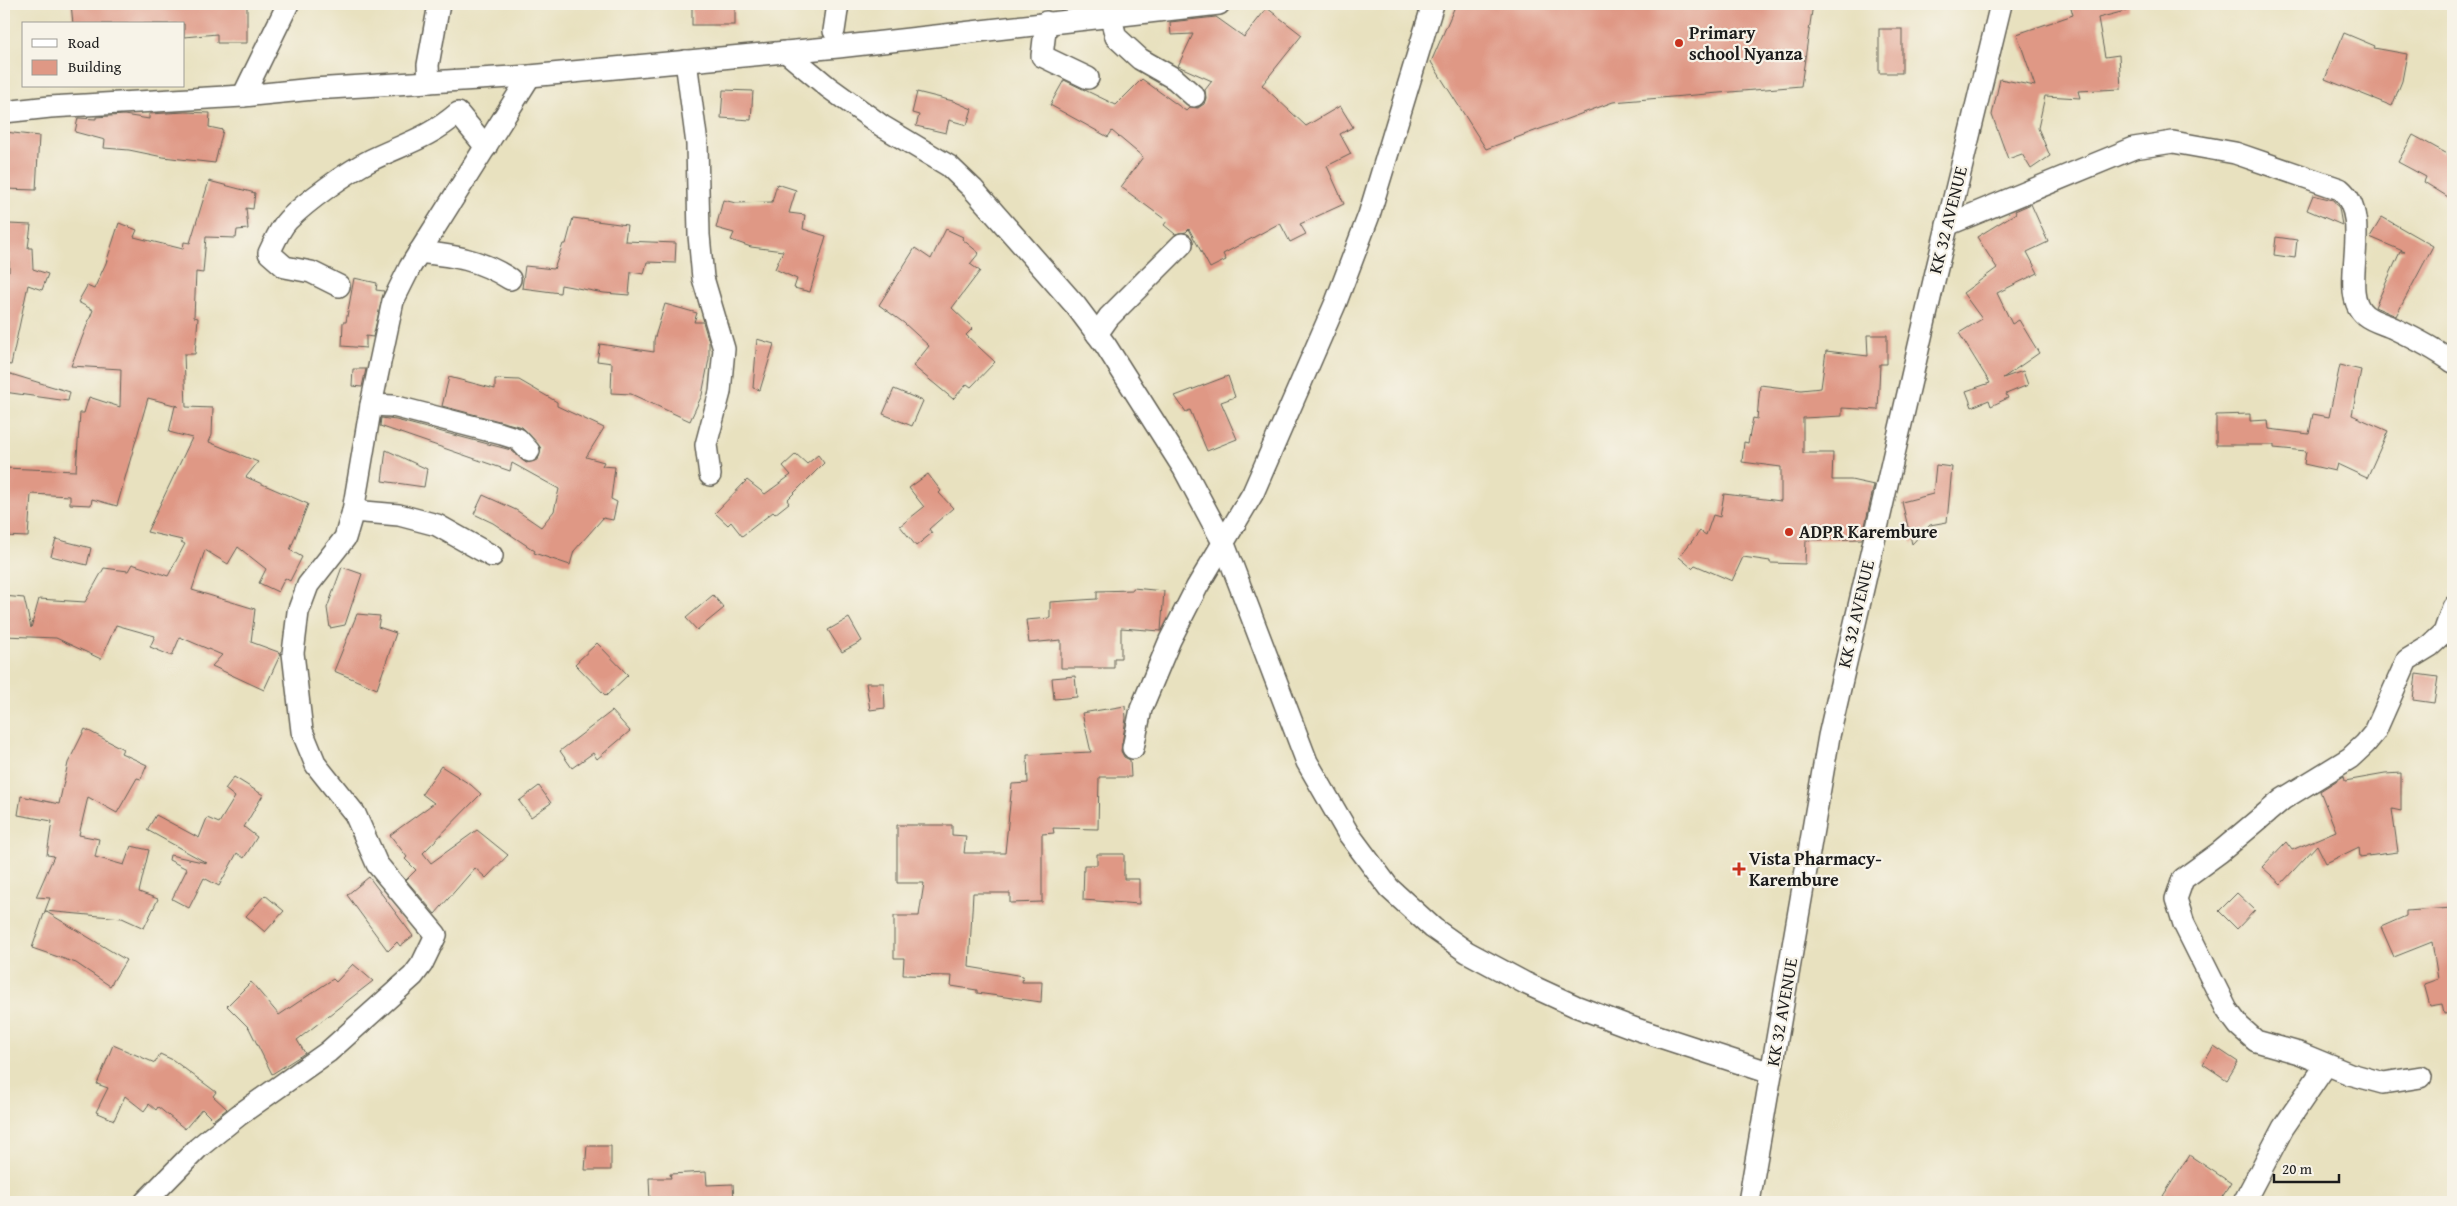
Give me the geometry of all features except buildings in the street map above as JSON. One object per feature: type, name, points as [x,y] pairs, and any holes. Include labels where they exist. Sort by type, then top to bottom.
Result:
[{"type":"street","points":[[243,96],[288,4]]},
{"type":"street","points":[[429,82],[428,65],[439,4]]},
{"type":"street","points":[[834,31],[838,4]]},
{"type":"street","points":[[4,112],[50,107],[243,96],[313,88],[530,76],[786,52],[1220,4]]},
{"type":"street","points":[[1133,748],[1141,709],[1163,656],[1198,587],[1253,492],[1336,302],[1370,215],[1433,4]]},
{"type":"street","name":"KK 32 AVENUE","points":[[1750,1202],[1829,736],[1947,225],[2001,4]]},
{"type":"street","points":[[1110,15],[1116,36],[1140,59],[1175,79],[1194,96]]},
{"type":"street","points":[[1046,22],[1042,56],[1088,78]]},
{"type":"street","points":[[786,52],[828,88],[882,126],[949,166],[1011,232],[1097,334],[1130,382],[1184,469],[1224,544],[1307,762],[1348,833],[1389,888],[1432,928],[1467,952],[1525,983],[1575,1006],[1636,1029],[1771,1074]]},
{"type":"street","points":[[686,61],[697,144],[699,184],[698,235],[703,278],[724,349],[720,392],[706,445],[710,475]]},
{"type":"street","points":[[145,1202],[198,1148],[239,1115],[328,1052],[413,976],[422,964],[436,935],[377,864],[354,814],[316,765],[302,731],[293,653],[298,612],[308,585],[345,538],[353,511],[371,404],[393,300],[419,252],[530,76]]},
{"type":"street","points":[[340,286],[311,272],[285,267],[269,254],[286,221],[371,160],[411,144],[441,128],[458,113],[486,147]]},
{"type":"street","points":[[1947,225],[2134,148],[2173,142],[2235,153],[2340,189],[2348,195],[2353,203],[2357,241],[2353,293],[2364,315],[2433,347],[2453,362]]},
{"type":"street","points":[[1097,334],[1109,316],[1182,244]]},
{"type":"street","points":[[419,252],[459,258],[488,265],[510,279]]},
{"type":"street","points":[[371,404],[393,406],[502,434],[518,439],[529,451]]},
{"type":"street","points":[[353,511],[399,515],[437,525],[492,556]]},
{"type":"street","points":[[2421,1077],[2383,1083],[2326,1065],[2299,1053],[2256,1041],[2239,1026],[2227,1010],[2184,924],[2178,907],[2178,890],[2183,879],[2220,852],[2283,799],[2350,758],[2365,744],[2375,732],[2407,660],[2430,646],[2444,633],[2453,607]]},
{"type":"street","points":[[2244,1202],[2283,1128],[2326,1065]]},
{"type":"place","name":"Primary school Nyanza","points":[[1679,43]]},
{"type":"place","name":"ADPR Karembure","points":[[1789,532]]},
{"type":"place","name":"Vista Pharmacy- Karembure","points":[[1739,869]]}]
